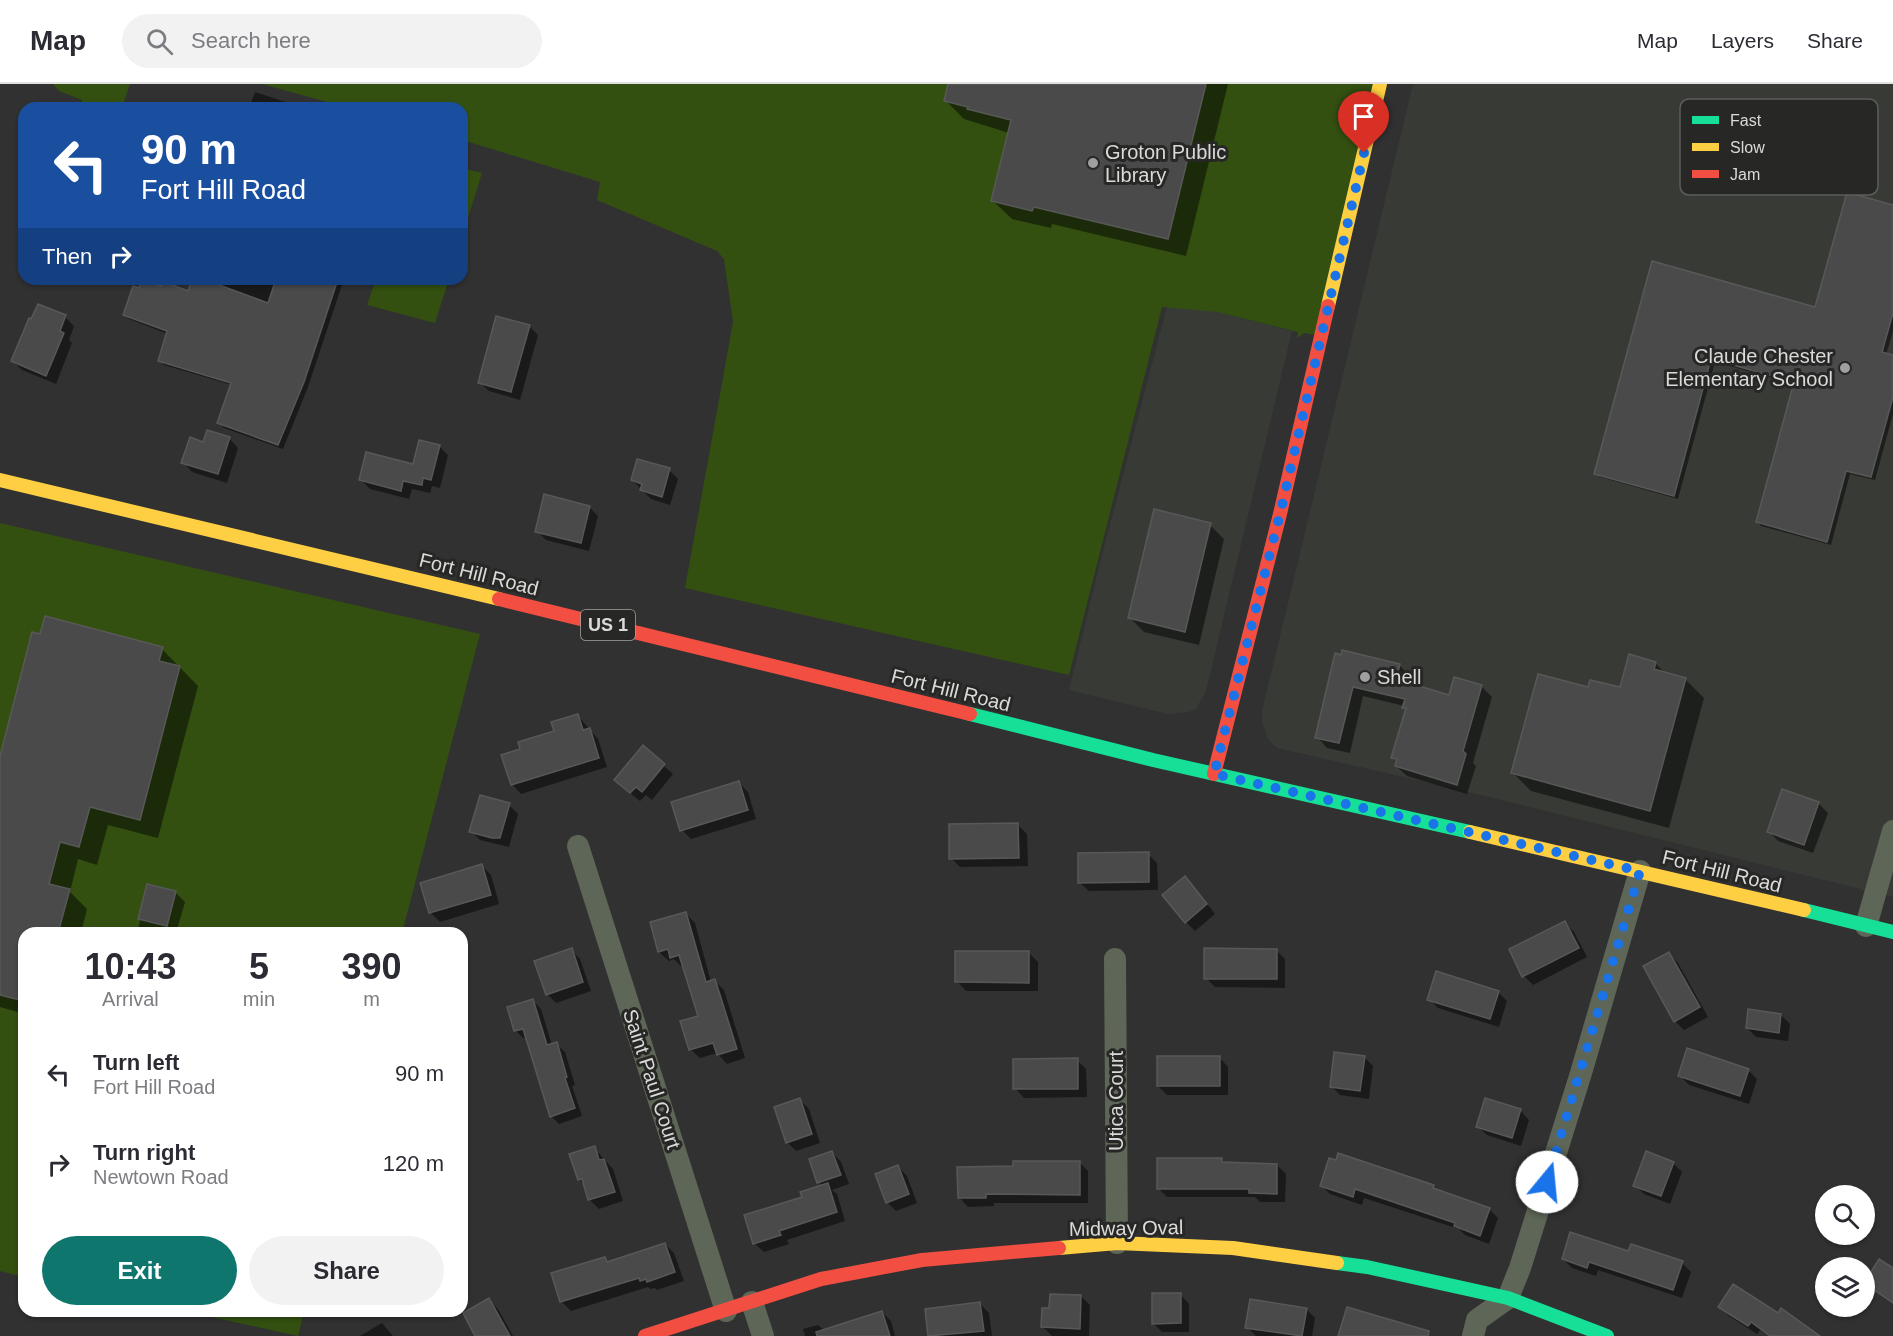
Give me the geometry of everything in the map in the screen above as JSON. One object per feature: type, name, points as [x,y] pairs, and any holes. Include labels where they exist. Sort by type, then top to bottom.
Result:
[{"type":"main road","points":[[1214,774],[1282,502],[1380,84]]},
{"type":"main road","name":"Fort Hill Road","points":[[0,480],[663,638],[1214,774],[1640,871],[1893,932]]},
{"type":"main road","name":"Midway Oval","points":[[645,1336],[821,1279],[922,1260],[1117,1243],[1244,1249],[1367,1267],[1508,1298],[1607,1336]]},
{"type":"street","points":[[1866,926],[1893,831]]},
{"type":"street","name":"Saint Paul Court","points":[[578,846],[726,1311]]},
{"type":"street","points":[[1473,1336],[1477,1320],[1508,1298],[1520,1268],[1640,871]]},
{"type":"street","name":"Utica Court","points":[[1116,959],[1117,1243]]},
{"type":"street","points":[[752,1302],[763,1336]]},
{"type":"shaded area","name":"Claude Chester Elementary School","points":[[1413,84],[1893,84],[1893,897],[1457,789],[1277,748],[1268,739],[1262,722],[1262,711]]},
{"type":"shaded area","points":[[1169,299],[1292,331],[1206,691],[1196,709],[1168,714],[1069,690]]},
{"type":"green space","points":[[53,84],[130,84],[124,102],[82,102],[82,100],[59,91]]},
{"type":"green space","points":[[262,84],[1380,84],[1321,336],[1304,333],[1297,338],[1298,332],[1218,312],[1162,307],[1069,675],[685,588],[733,322],[724,259],[717,251],[597,200],[600,182],[468,142],[468,102],[327,102]]},
{"type":"green space","points":[[468,170],[482,173],[468,218]]},
{"type":"green space","points":[[374,285],[447,285],[435,323],[367,305]]},
{"type":"green space","points":[[0,523],[480,634],[404,927],[18,927],[18,1276],[0,1271]]},
{"type":"green space","points":[[211,1317],[303,1317],[298,1336]]},
{"type":"building","name":"Groton Public Library","points":[[948,84],[1206,84],[1168,239],[1034,207],[1032,211],[991,201],[1011,120],[944,101]]},
{"type":"building","name":"Claude Chester Elementary School","points":[[1846,195],[1858,195],[1893,205],[1893,313],[1882,352],[1893,355],[1893,397],[1871,477],[1846,471],[1827,542],[1756,522],[1794,382],[1711,359],[1674,496],[1594,474],[1652,261],[1815,307]]},
{"type":"building","points":[[140,285],[172,285],[188,291],[190,285],[219,285],[268,303],[274,285],[336,285],[304,382],[278,445],[217,423],[231,383],[158,361],[167,331],[123,315],[133,286],[139,288]]},
{"type":"building","points":[[38,304],[66,315],[60,331],[64,333],[46,376],[11,361],[29,318],[31,319]]},
{"type":"building","points":[[496,316],[530,325],[511,392],[478,383]]},
{"type":"building","points":[[207,430],[230,437],[218,474],[181,463],[190,437],[203,442]]},
{"type":"building","points":[[419,440],[440,445],[431,480],[423,478],[422,485],[403,481],[401,491],[359,480],[366,452],[413,464]]},
{"type":"building","points":[[637,459],[670,468],[662,497],[640,490],[642,484],[631,480]]},
{"type":"building","points":[[544,494],[590,506],[581,543],[535,532]]},
{"type":"building","points":[[1154,509],[1211,523],[1185,632],[1128,618]]},
{"type":"building","points":[[45,616],[163,647],[159,661],[180,666],[140,820],[90,807],[79,847],[60,842],[49,884],[70,889],[60,927],[18,927],[18,1000],[0,995],[0,756],[32,632],[40,634]]},
{"type":"building","points":[[1342,650],[1400,664],[1396,679],[1449,695],[1454,677],[1482,685],[1463,751],[1466,754],[1457,785],[1395,766],[1397,759],[1391,758],[1406,708],[1402,708],[1405,699],[1353,687],[1339,743],[1315,738],[1335,653],[1341,655]]},
{"type":"building","points":[[1629,654],[1656,662],[1654,669],[1686,678],[1650,811],[1511,773],[1538,674],[1588,687],[1590,680],[1620,687]]},
{"type":"building","points":[[578,714],[583,730],[590,728],[599,758],[511,785],[501,755],[520,749],[518,742],[554,731],[551,722]]},
{"type":"building","points":[[643,745],[665,764],[642,792],[636,787],[630,793],[614,780]]},
{"type":"building","points":[[739,781],[748,810],[680,831],[671,802]]},
{"type":"building","points":[[1782,789],[1819,802],[1804,845],[1767,832]]},
{"type":"building","points":[[480,795],[510,803],[500,838],[469,832]]},
{"type":"building","points":[[1018,823],[1019,858],[949,859],[949,824]]},
{"type":"building","points":[[1149,852],[1149,882],[1078,883],[1078,853]]},
{"type":"building","points":[[482,864],[491,895],[429,913],[420,883]]},
{"type":"building","points":[[1185,876],[1207,904],[1185,923],[1162,895]]},
{"type":"building","points":[[147,884],[176,891],[167,926],[138,919]]},
{"type":"building","points":[[686,912],[706,982],[715,979],[737,1049],[717,1055],[713,1043],[689,1050],[680,1021],[698,1016],[679,955],[670,958],[668,949],[658,952],[650,922]]},
{"type":"building","points":[[1565,921],[1579,948],[1522,977],[1509,949]]},
{"type":"building","points":[[572,948],[583,982],[546,995],[534,961]]},
{"type":"building","points":[[1204,948],[1277,949],[1277,979],[1204,979]]},
{"type":"building","points":[[955,951],[1029,951],[1029,983],[955,982]]},
{"type":"building","points":[[1669,952],[1700,1007],[1674,1022],[1643,966]]},
{"type":"building","points":[[1436,971],[1499,991],[1490,1019],[1427,1000]]},
{"type":"building","points":[[533,999],[547,1045],[557,1042],[575,1108],[550,1117],[523,1029],[514,1031],[507,1007]]},
{"type":"building","points":[[1748,1009],[1781,1014],[1779,1033],[1746,1028]]},
{"type":"building","points":[[1687,1048],[1749,1069],[1740,1096],[1678,1076]]},
{"type":"building","points":[[1334,1052],[1365,1056],[1360,1091],[1330,1087]]},
{"type":"building","points":[[1157,1056],[1220,1056],[1220,1086],[1157,1086]]},
{"type":"building","points":[[1078,1058],[1078,1089],[1013,1089],[1013,1059]]},
{"type":"building","points":[[800,1098],[812,1134],[786,1143],[774,1107]]},
{"type":"building","points":[[1485,1098],[1521,1109],[1512,1138],[1476,1127]]},
{"type":"building","points":[[595,1146],[599,1160],[604,1159],[615,1192],[588,1200],[582,1179],[578,1180],[569,1154]]},
{"type":"building","points":[[832,1151],[841,1175],[817,1183],[809,1159]]},
{"type":"building","points":[[1646,1151],[1674,1162],[1661,1196],[1633,1186]]},
{"type":"building","points":[[1338,1153],[1434,1185],[1433,1188],[1490,1208],[1480,1236],[1454,1226],[1455,1223],[1355,1189],[1353,1197],[1320,1186],[1329,1158],[1336,1160]]},
{"type":"building","points":[[1157,1158],[1222,1158],[1222,1162],[1277,1164],[1277,1194],[1249,1193],[1249,1189],[1157,1189]]},
{"type":"building","points":[[1013,1161],[1080,1161],[1080,1195],[986,1194],[986,1198],[958,1198],[957,1167],[1013,1166]]},
{"type":"building","points":[[898,1165],[909,1194],[886,1203],[875,1174]]},
{"type":"building","points":[[828,1183],[837,1212],[779,1231],[781,1235],[753,1244],[744,1215],[802,1197],[800,1192]]},
{"type":"building","points":[[1570,1232],[1628,1251],[1631,1244],[1683,1261],[1673,1290],[1589,1262],[1587,1268],[1562,1259]]},
{"type":"building","points":[[665,1243],[675,1272],[647,1282],[646,1279],[640,1281],[639,1278],[560,1302],[551,1273],[605,1257],[607,1262]]},
{"type":"building","points":[[1879,1259],[1893,1268],[1893,1303],[1875,1291],[1875,1265]]},
{"type":"building","points":[[1733,1284],[1778,1313],[1781,1308],[1820,1336],[1770,1336],[1751,1322],[1748,1326],[1718,1307]]},
{"type":"building","points":[[1152,1293],[1181,1293],[1181,1323],[1152,1324]]},
{"type":"building","points":[[1050,1294],[1081,1295],[1080,1329],[1041,1327],[1042,1308],[1049,1308]]},
{"type":"building","points":[[489,1298],[510,1336],[475,1336],[465,1317],[468,1317],[468,1310]]},
{"type":"building","points":[[1250,1299],[1307,1308],[1302,1336],[1245,1328]]},
{"type":"building","points":[[980,1302],[984,1331],[928,1336],[925,1309]]},
{"type":"building","points":[[1347,1307],[1429,1331],[1428,1336],[1338,1336]]},
{"type":"building","points":[[882,1311],[890,1336],[817,1336],[816,1332]]},
{"type":"traffic: fast","points":[[970,714],[1153,760],[1470,832]]},
{"type":"traffic: fast","points":[[1804,910],[1893,932]]},
{"type":"traffic: fast","points":[[1337,1263],[1367,1267],[1508,1298],[1607,1336]]},
{"type":"traffic: slow","points":[[1328,306],[1380,84]]},
{"type":"traffic: slow","points":[[0,480],[499,599]]},
{"type":"traffic: slow","points":[[1470,832],[1804,910]]},
{"type":"traffic: slow","points":[[1059,1248],[1117,1243],[1233,1248],[1337,1263]]},
{"type":"traffic: jam","points":[[1214,774],[1280,514],[1328,306]]},
{"type":"traffic: jam","points":[[499,599],[970,714]]},
{"type":"traffic: jam","points":[[645,1336],[821,1279],[922,1260],[1059,1248]]},
{"type":"place","name":"Groton Public Library","points":[[1093,163]]},
{"type":"place","name":"Claude Chester Elementary School","points":[[1845,368]]},
{"type":"place","name":"Shell","points":[[1365,677]]},
{"type":"route","points":[[1364,153],[1280,514],[1214,774],[1640,871],[1547,1182]]}]
